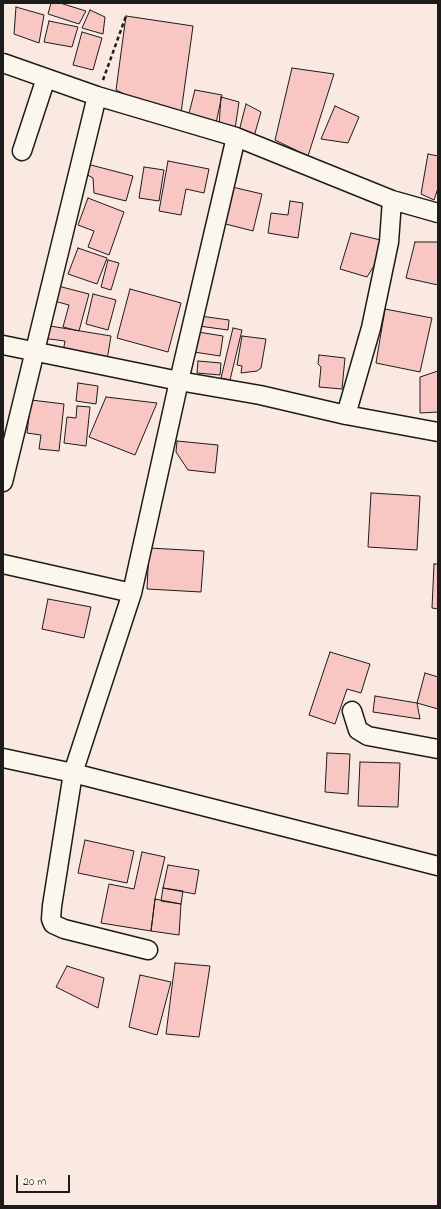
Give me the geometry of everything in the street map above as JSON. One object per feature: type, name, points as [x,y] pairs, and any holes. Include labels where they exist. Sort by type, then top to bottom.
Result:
[{"type":"street","points":[[3,63],[97,96],[236,137],[392,200],[438,213]]},
{"type":"street","points":[[22,151],[46,78]]},
{"type":"street","points":[[3,482],[36,352],[97,96]]},
{"type":"street","points":[[148,950],[73,932],[53,924],[51,919],[52,906],[73,773],[132,593],[179,381],[236,137]]},
{"type":"street","points":[[346,415],[371,328],[388,242],[392,200]]},
{"type":"street","points":[[3,345],[179,381],[260,395],[346,415],[438,432]]},
{"type":"street","points":[[3,564],[132,593]]},
{"type":"street","points":[[352,710],[358,730],[368,736],[438,749]]},
{"type":"street","points":[[3,758],[73,773],[438,866]]},
{"type":"path","points":[[97,96],[126,16]]},
{"type":"building","points":[[51,3],[60,3],[86,11],[79,24],[48,14]]},
{"type":"building","points":[[16,7],[44,15],[39,43],[14,34]]},
{"type":"building","points":[[90,10],[105,17],[103,34],[82,28]]},
{"type":"building","points":[[126,16],[193,26],[180,120],[116,90]]},
{"type":"building","points":[[49,21],[78,27],[72,47],[44,42]]},
{"type":"building","points":[[82,32],[102,38],[93,70],[73,65]]},
{"type":"building","points":[[292,68],[334,74],[308,156],[275,140]]},
{"type":"building","points":[[195,90],[222,95],[216,123],[188,117]]},
{"type":"building","points":[[221,97],[239,102],[235,129],[219,126]]},
{"type":"building","points":[[246,104],[261,112],[253,140],[238,135]]},
{"type":"building","points":[[335,106],[359,117],[348,143],[321,139]]},
{"type":"building","points":[[428,154],[438,156],[438,188],[434,200],[421,194]]},
{"type":"building","points":[[168,161],[209,169],[204,193],[186,189],[181,215],[159,211]]},
{"type":"building","points":[[87,164],[133,176],[126,201],[94,193],[93,178],[84,173]]},
{"type":"building","points":[[144,167],[164,170],[159,201],[139,198]]},
{"type":"building","points":[[228,186],[262,194],[253,231],[218,222]]},
{"type":"building","points":[[88,198],[124,212],[109,255],[88,247],[94,231],[78,225]]},
{"type":"building","points":[[290,201],[303,203],[298,238],[268,233],[271,213],[288,215]]},
{"type":"building","points":[[351,233],[389,242],[367,277],[340,269]]},
{"type":"building","points":[[415,242],[438,242],[438,285],[406,278]]},
{"type":"building","points":[[78,248],[107,258],[97,284],[68,274]]},
{"type":"building","points":[[108,260],[119,263],[111,290],[101,287]]},
{"type":"building","points":[[58,286],[89,294],[79,331],[63,327],[69,305],[54,301]]},
{"type":"building","points":[[130,289],[181,303],[168,352],[117,338]]},
{"type":"building","points":[[93,294],[116,300],[108,330],[86,324]]},
{"type":"building","points":[[385,309],[432,318],[420,372],[376,363]]},
{"type":"building","points":[[200,316],[229,320],[228,330],[199,326]]},
{"type":"building","points":[[44,325],[111,336],[107,360],[63,352],[65,341],[41,338]]},
{"type":"building","points":[[233,328],[242,330],[230,380],[221,378]]},
{"type":"building","points":[[198,332],[223,336],[220,356],[194,352]]},
{"type":"building","points":[[242,336],[266,339],[261,368],[257,371],[241,373],[242,366],[237,365]]},
{"type":"building","points":[[319,355],[345,358],[342,389],[319,387],[321,367],[318,364]]},
{"type":"building","points":[[198,361],[221,363],[220,375],[197,373]]},
{"type":"building","points":[[438,371],[438,412],[420,413],[420,377]]},
{"type":"building","points":[[78,383],[98,386],[96,404],[76,401]]},
{"type":"building","points":[[106,397],[157,403],[135,455],[89,437]]},
{"type":"building","points":[[31,400],[64,404],[59,451],[39,449],[41,435],[27,433]]},
{"type":"building","points":[[77,406],[90,407],[86,446],[64,443],[67,417],[76,418]]},
{"type":"building","points":[[177,441],[218,445],[215,473],[188,470],[176,452]]},
{"type":"building","points":[[371,493],[420,496],[417,550],[368,547]]},
{"type":"building","points":[[149,548],[204,551],[201,592],[147,589]]},
{"type":"building","points":[[434,564],[438,564],[438,609],[432,608]]},
{"type":"building","points":[[48,599],[91,607],[84,638],[42,629]]},
{"type":"building","points":[[330,652],[370,664],[361,693],[347,689],[335,724],[309,715]]},
{"type":"building","points":[[425,673],[438,677],[438,709],[417,703]]},
{"type":"building","points":[[375,696],[417,703],[420,719],[373,712]]},
{"type":"building","points":[[327,753],[350,754],[348,794],[325,792]]},
{"type":"building","points":[[360,762],[400,763],[398,807],[358,806]]},
{"type":"building","points":[[85,840],[134,851],[127,883],[78,873]]},
{"type":"building","points":[[142,852],[165,857],[155,899],[151,931],[101,923],[109,884],[134,889]]},
{"type":"building","points":[[168,865],[199,870],[195,894],[163,888]]},
{"type":"building","points":[[163,888],[183,891],[181,904],[161,901]]},
{"type":"building","points":[[155,899],[181,904],[179,935],[151,931]]},
{"type":"building","points":[[175,963],[210,966],[199,1037],[166,1034]]},
{"type":"building","points":[[67,966],[104,978],[98,1008],[56,987]]},
{"type":"building","points":[[140,975],[171,982],[157,1035],[129,1027]]}]
